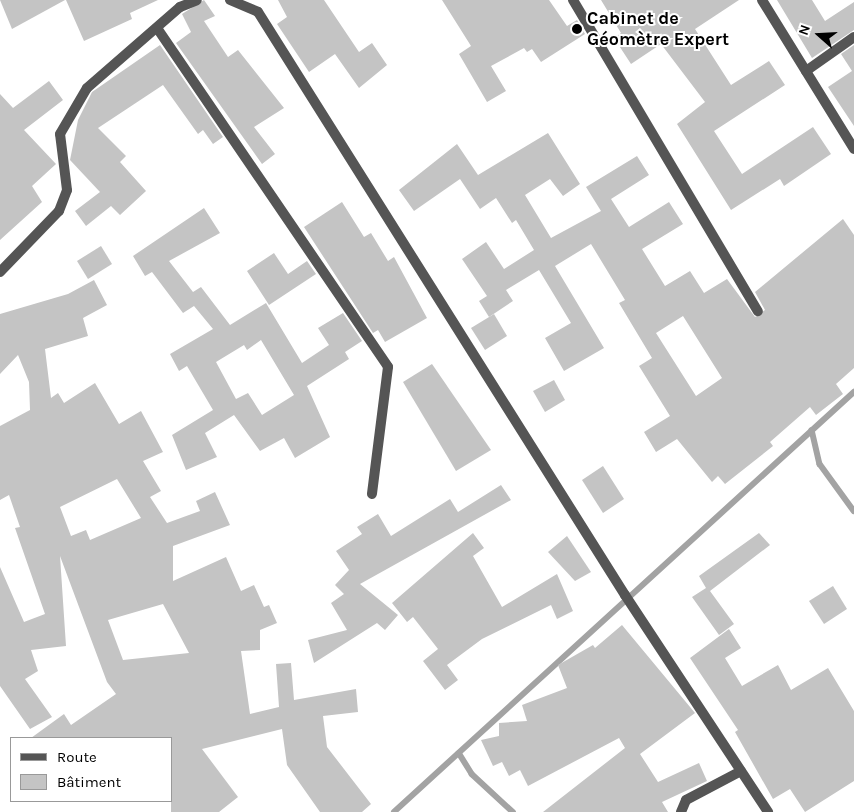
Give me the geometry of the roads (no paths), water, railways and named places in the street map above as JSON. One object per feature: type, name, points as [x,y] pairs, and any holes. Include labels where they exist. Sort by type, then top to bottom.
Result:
[{"type":"street","points":[[0,272],[59,211],[67,190],[60,134],[87,88],[180,7],[197,0]]},
{"type":"street","points":[[230,0],[258,12],[625,595],[768,812]]},
{"type":"street","points":[[573,0],[758,311]]},
{"type":"street","points":[[762,0],[854,149]]},
{"type":"street","points":[[157,28],[388,367],[372,494]]},
{"type":"street","points":[[806,71],[854,37]]},
{"type":"street","points":[[681,812],[686,800],[741,771]]},
{"type":"waterway","points":[[394,812],[854,392]]},
{"type":"waterway","points":[[812,430],[820,464],[854,511]]},
{"type":"waterway","points":[[459,753],[472,774],[513,812]]},
{"type":"place","name":"Cabinet de Géomètre Expert","points":[[577,29]]}]
